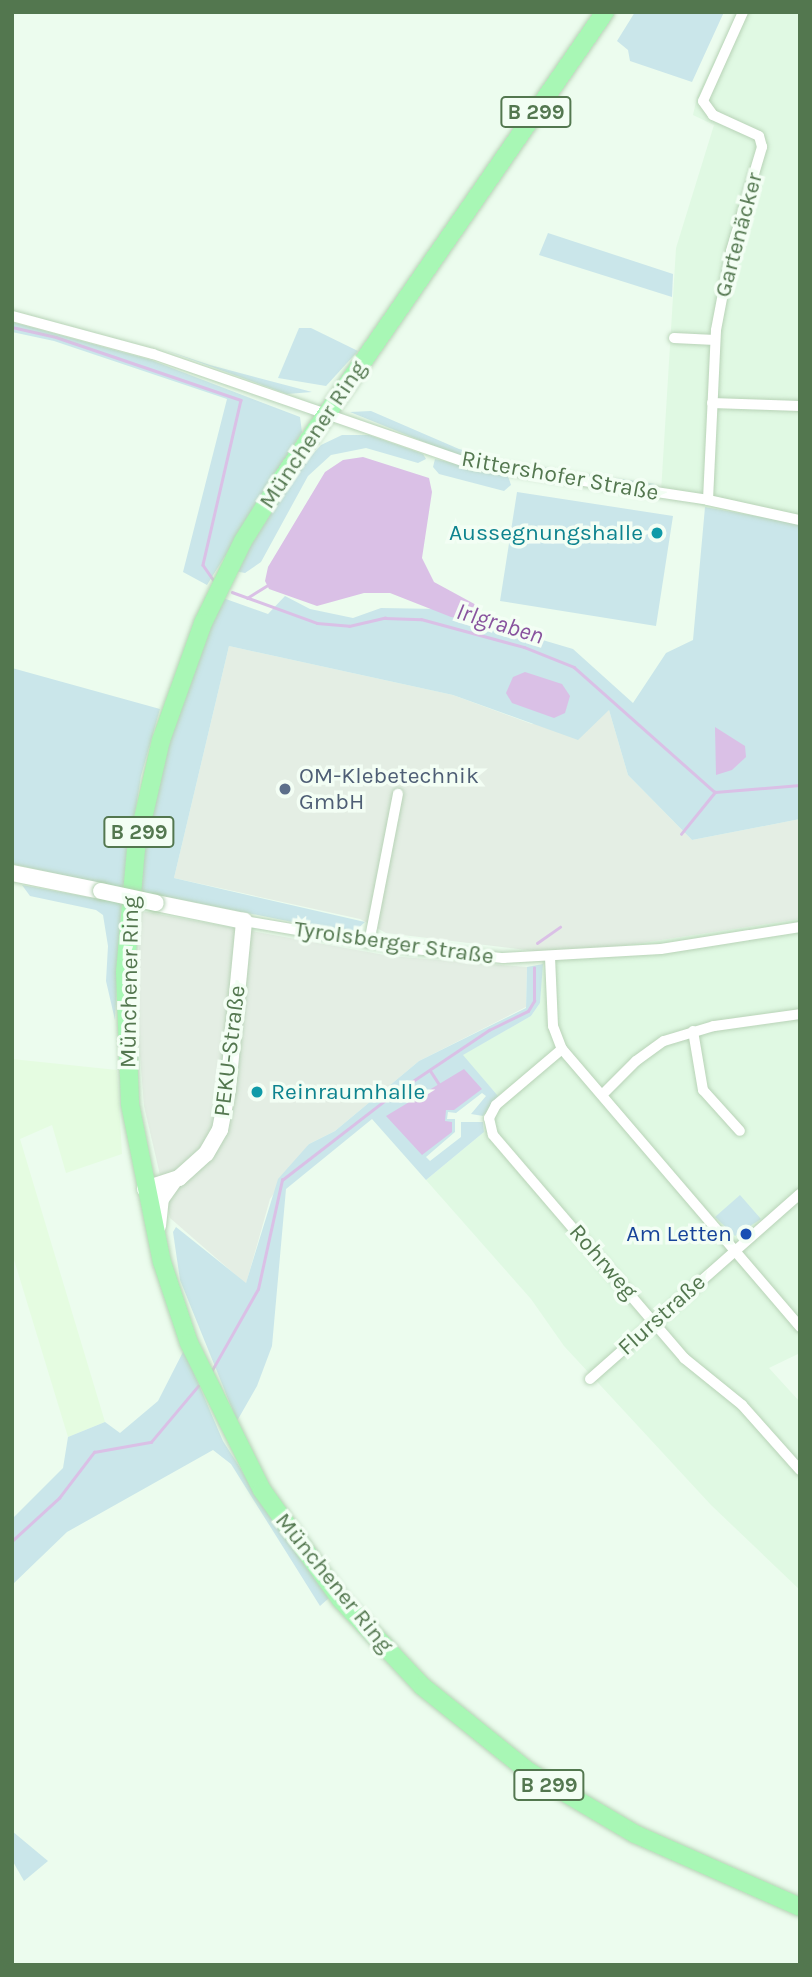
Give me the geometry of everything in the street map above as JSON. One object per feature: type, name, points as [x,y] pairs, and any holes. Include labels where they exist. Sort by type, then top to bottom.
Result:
[{"type":"main road","name":"Münchener Ring","points":[[605,12],[326,414],[251,527],[210,606],[149,784],[132,880],[125,972],[125,1044],[144,1185],[158,1246],[189,1343],[250,1468],[314,1566],[390,1654],[486,1740],[580,1804],[675,1854],[800,1907]]},
{"type":"street","name":"Gartenäcker","points":[[708,500],[715,340],[731,251],[762,142],[755,133],[710,113],[703,101],[743,12]]},
{"type":"street","name":"Rittershofer Straße","points":[[12,316],[153,354],[471,464],[708,500],[800,520]]},
{"type":"street","points":[[674,338],[715,340]]},
{"type":"street","points":[[712,403],[800,406]]},
{"type":"street","points":[[369,943],[398,794]]},
{"type":"street","name":"Tyrolsberger Straße","points":[[12,873],[244,921],[369,943],[481,957],[550,957],[682,946],[800,927]]},
{"type":"street","name":"PEKU-Straße","points":[[144,1185],[173,1182],[190,1168],[212,1147],[224,1118],[244,921]]},
{"type":"street","points":[[550,957],[553,1026],[562,1049],[800,1327]]},
{"type":"street","points":[[602,1095],[650,1049],[693,1031],[800,1014]]},
{"type":"street","points":[[693,1031],[703,1090],[740,1130]]},
{"type":"street","name":"Rohrweg","points":[[562,1049],[496,1105],[490,1129],[698,1373],[742,1405],[800,1470]]},
{"type":"street","points":[[144,1185],[190,1168]]},
{"type":"street","points":[[158,1246],[160,1204],[173,1182]]},
{"type":"street","name":"Flurstraße","points":[[590,1379],[799,1197]]},
{"type":"shaded area","points":[[635,12],[724,12],[692,82],[630,61],[628,50],[617,41]]},
{"type":"shaded area","points":[[737,12],[800,12],[800,524],[706,507],[661,492],[676,248],[714,125],[693,115],[697,97]]},
{"type":"shaded area","points":[[548,233],[673,274],[672,297],[539,255]]},
{"type":"shaded area","points":[[12,322],[151,360],[300,417],[302,432],[207,585],[183,572],[227,399],[54,341],[12,332]]},
{"type":"shaded area","points":[[299,328],[311,328],[358,351],[326,386],[278,378]]},
{"type":"shaded area","points":[[162,349],[210,365],[312,392],[287,394]]},
{"type":"shaded area","points":[[371,411],[459,449],[509,462],[655,484],[652,487],[507,467],[459,456],[350,412]]},
{"type":"shaded area","points":[[342,435],[369,435],[423,454],[426,459],[418,463],[366,448],[331,455],[308,476],[261,562],[245,573],[235,571],[296,473],[321,445]]},
{"type":"shaded area","points":[[363,457],[429,478],[432,492],[422,558],[434,582],[480,607],[480,614],[473,621],[451,617],[390,593],[364,593],[317,606],[269,589],[265,581],[268,567],[325,472],[343,460]]},
{"type":"shaded area","points":[[435,459],[508,476],[511,485],[504,491],[439,474],[433,467]]},
{"type":"shaded area","points":[[517,492],[673,516],[656,626],[500,601]]},
{"type":"shaded area","points":[[705,507],[800,524],[800,819],[692,840],[628,775],[609,710],[578,740],[453,695],[229,646],[174,878],[365,922],[355,931],[342,932],[138,891],[154,786],[188,678],[223,598],[268,614],[285,596],[310,609],[353,618],[381,608],[438,609],[573,649],[633,703],[666,653],[693,640]]},
{"type":"shaded area","points":[[229,646],[453,695],[532,724],[609,710],[628,775],[692,840],[800,819],[800,919],[615,947],[543,952],[386,933],[360,919],[174,878]]},
{"type":"shaded area","points":[[12,668],[160,709],[141,776],[123,888],[12,864]]},
{"type":"shaded area","points":[[525,672],[562,684],[570,696],[565,713],[554,718],[512,703],[506,693],[513,677]]},
{"type":"shaded area","points":[[715,727],[745,746],[746,757],[732,770],[716,775]]},
{"type":"shaded area","points":[[22,885],[121,903],[115,1020],[106,981],[108,946],[103,915],[96,910],[30,896]]},
{"type":"shaded area","points":[[141,911],[390,956],[527,967],[526,1007],[419,1061],[335,1131],[309,1144],[270,1199],[246,1284],[170,1218],[144,1106],[136,1006]]},
{"type":"shaded area","points":[[800,919],[800,1353],[769,1368],[800,1402],[800,1590],[711,1505],[564,1346],[531,1299],[426,1180],[484,1132],[485,1109],[498,1096],[462,1055],[531,1016],[540,1003],[543,952],[615,947]]},
{"type":"shaded area","points":[[543,964],[540,1003],[531,1016],[463,1055],[498,1096],[483,1116],[471,1114],[486,1096],[482,1093],[456,1113],[448,1112],[447,1119],[455,1119],[455,1132],[426,1157],[430,1161],[461,1137],[461,1122],[483,1122],[484,1132],[426,1180],[372,1119],[286,1189],[272,1346],[257,1386],[237,1421],[180,1280],[173,1232],[176,1227],[246,1283],[278,1179],[309,1144],[335,1131],[419,1061],[526,1008],[527,967]]},
{"type":"shaded area","points":[[12,1059],[117,1070],[122,1154],[66,1173],[52,1125],[20,1139],[105,1422],[68,1437],[12,1253]]},
{"type":"shaded area","points":[[464,1069],[482,1089],[454,1110],[446,1110],[445,1121],[452,1122],[452,1132],[422,1155],[386,1116]]},
{"type":"shaded area","points":[[740,1195],[761,1219],[735,1236],[715,1217]]},
{"type":"shaded area","points":[[184,1350],[223,1441],[284,1537],[329,1598],[320,1606],[231,1464],[213,1450],[67,1532],[12,1585],[12,1519],[63,1468],[68,1437],[105,1422],[120,1433],[158,1401]]},
{"type":"shaded area","points":[[12,1831],[48,1861],[24,1881],[12,1860]]},
{"type":"waterway","name":"Irlgraben","points":[[12,327],[56,337],[241,400],[203,565],[215,582]]},
{"type":"waterway","points":[[247,598],[268,585]]},
{"type":"waterway","name":"Irlgraben","points":[[232,592],[317,623],[349,626],[385,618],[421,619],[524,647],[574,667],[715,792]]},
{"type":"waterway","points":[[715,792],[800,785]]},
{"type":"waterway","points":[[681,834],[715,792]]},
{"type":"waterway","points":[[537,943],[560,927]]},
{"type":"waterway","points":[[211,1372],[258,1289],[282,1180],[392,1095],[489,1030],[528,1011],[534,1001],[534,968]]},
{"type":"waterway","points":[[430,1070],[441,1087]]},
{"type":"waterway","points":[[12,1541],[59,1498],[94,1452],[151,1442],[198,1386]]},
{"type":"place","name":"Aussegnungshalle","points":[[657,533]]},
{"type":"place","name":"OM-Klebetechnik GmbH","points":[[285,789]]},
{"type":"place","name":"Reinraumhalle","points":[[257,1092]]},
{"type":"place","name":"Am Letten","points":[[746,1234]]}]
